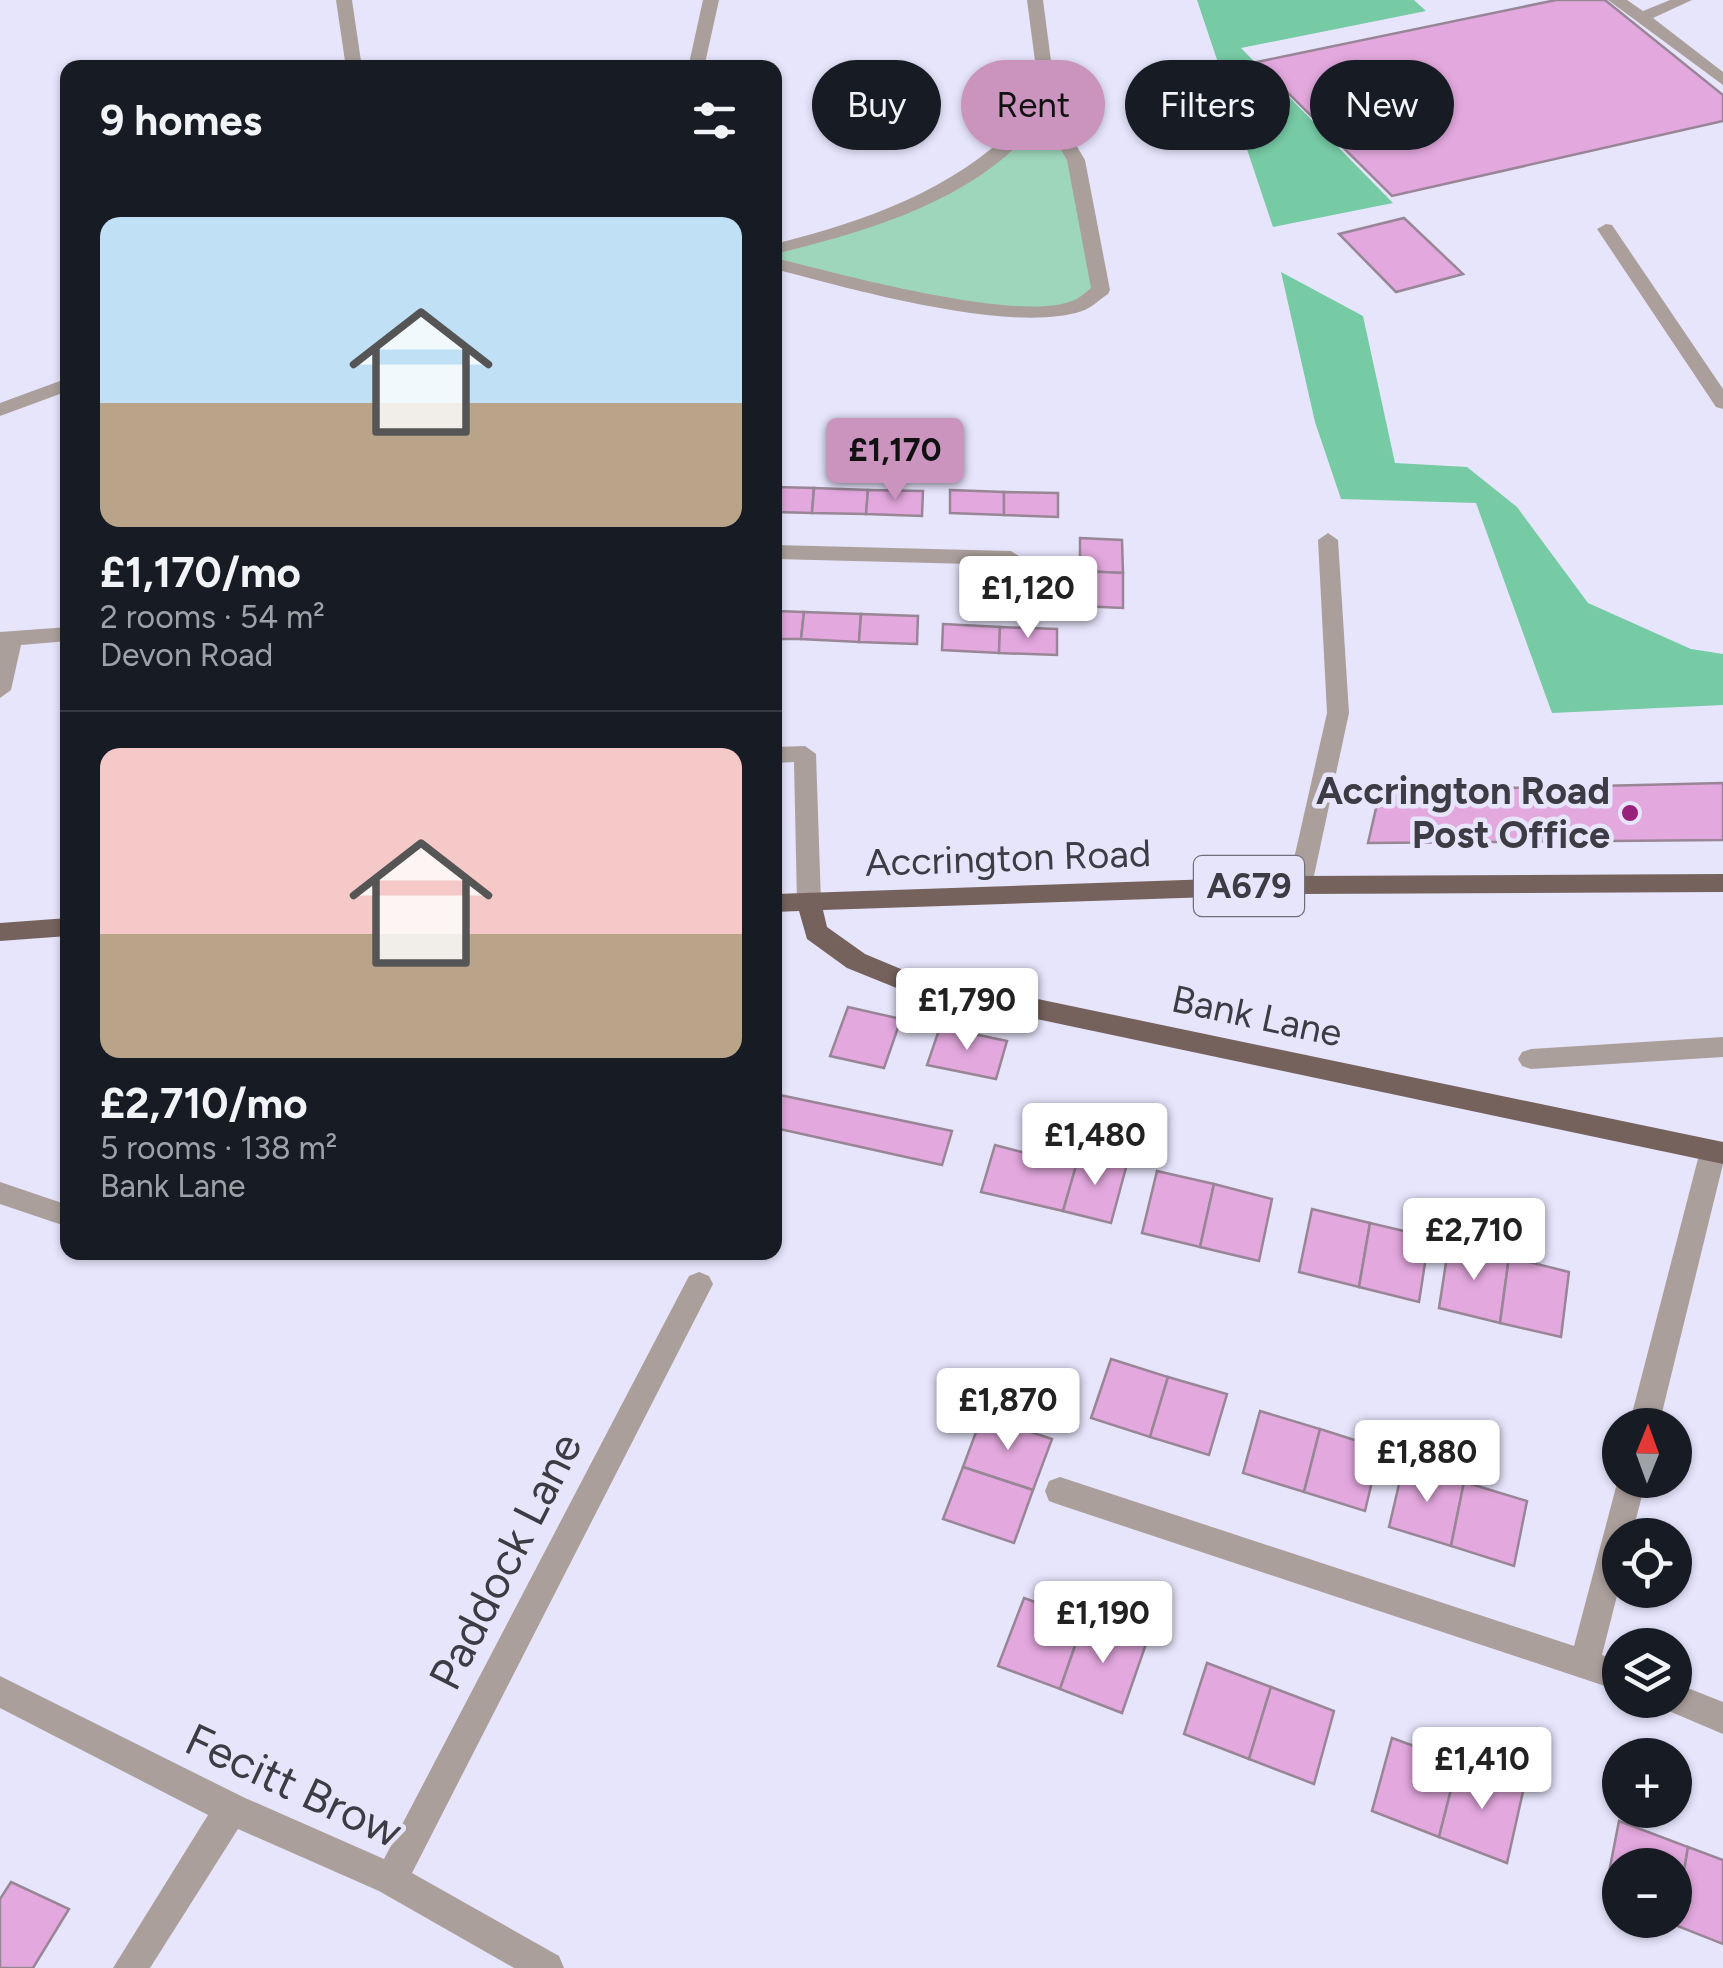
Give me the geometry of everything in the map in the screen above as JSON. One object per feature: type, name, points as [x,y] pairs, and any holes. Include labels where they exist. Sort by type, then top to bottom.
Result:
[{"type":"main road","name":"Accrington Road","points":[[782,904],[1300,885],[1723,883]]},
{"type":"main road","name":"Bank Lane","points":[[809,902],[816,932],[856,961],[904,980],[1718,1152]]},
{"type":"main road","points":[[0,932],[60,928]]},
{"type":"street","points":[[344,0],[353,60]]},
{"type":"street","points":[[698,60],[710,0]]},
{"type":"street","points":[[1036,0],[1043,60]]},
{"type":"street","points":[[1616,0],[1723,80]]},
{"type":"street","points":[[1642,17],[1684,0]]},
{"type":"street","points":[[782,247],[902,210],[1005,150]]},
{"type":"street","points":[[782,265],[855,285],[1036,312],[1078,306],[1100,290],[1076,160],[1070,150]]},
{"type":"street","points":[[1606,229],[1723,403]]},
{"type":"street","points":[[0,410],[60,387]]},
{"type":"street","points":[[1300,885],[1338,713],[1328,540]]},
{"type":"street","points":[[782,552],[1011,558]]},
{"type":"street","points":[[0,690],[6,638],[60,635]]},
{"type":"street","points":[[782,755],[805,754],[809,902]]},
{"type":"street","points":[[1531,1060],[1723,1047]]},
{"type":"street","points":[[1649,1408],[1718,1152]]},
{"type":"street","points":[[0,1192],[60,1213]]},
{"type":"street","name":"Paddock Lane","points":[[391,1879],[699,1284]]},
{"type":"street","points":[[1060,1491],[1602,1669]]},
{"type":"street","points":[[1585,1662],[1626,1498]]},
{"type":"street","name":"Fecitt Brow","points":[[0,1692],[231,1809],[391,1879],[547,1968]]},
{"type":"street","points":[[1692,1705],[1723,1718]]},
{"type":"street","points":[[130,1968],[231,1809]]},
{"type":"green space","points":[[1197,0],[1414,0],[1426,11],[1241,48],[1253,60],[1217,60]]},
{"type":"green space","points":[[1290,98],[1310,118],[1310,150],[1341,150],[1393,203],[1273,227],[1247,150],[1290,150]]},
{"type":"green space","points":[[1005,150],[1070,150],[1076,160],[1101,290],[1075,307],[1012,310],[926,298],[782,265],[782,247],[901,210]]},
{"type":"green space","points":[[1281,272],[1363,316],[1395,463],[1467,467],[1517,507],[1588,603],[1691,649],[1723,654],[1723,705],[1552,713],[1476,503],[1341,499],[1315,422]]},
{"type":"building","points":[[1556,0],[1605,0],[1723,95],[1723,121],[1392,196],[1346,150],[1454,150],[1454,60],[1310,60],[1310,115],[1290,95],[1290,60],[1267,60]]},
{"type":"building","points":[[1404,218],[1463,274],[1396,292],[1339,234]]},
{"type":"building","points":[[782,487],[814,488],[812,513],[782,512]]},
{"type":"building","points":[[814,488],[868,490],[866,514],[812,513]]},
{"type":"building","points":[[868,490],[923,491],[922,516],[866,514]]},
{"type":"building","points":[[950,490],[1004,492],[1004,515],[950,513]]},
{"type":"building","points":[[1004,492],[1058,493],[1058,517],[1004,515]]},
{"type":"building","points":[[1080,538],[1122,540],[1123,573],[1080,571]]},
{"type":"building","points":[[1080,571],[1123,573],[1123,608],[1080,606]]},
{"type":"building","points":[[782,611],[804,612],[801,639],[782,639]]},
{"type":"building","points":[[804,612],[861,614],[859,642],[801,639]]},
{"type":"building","points":[[861,614],[918,616],[917,644],[859,642]]},
{"type":"building","points":[[943,624],[1000,627],[999,653],[942,650]]},
{"type":"building","points":[[1000,627],[1057,629],[1057,655],[999,653]]},
{"type":"building","points":[[1723,783],[1723,840],[1368,843],[1380,791]]},
{"type":"building","points":[[848,1007],[901,1019],[884,1068],[830,1056]]},
{"type":"building","points":[[940,1027],[1007,1041],[996,1079],[927,1065]]},
{"type":"building","points":[[782,1095],[952,1131],[942,1165],[782,1130]]},
{"type":"building","points":[[1032,1141],[1080,1152],[1063,1211],[981,1192],[995,1145],[1029,1154]]},
{"type":"building","points":[[1080,1152],[1127,1164],[1111,1223],[1063,1211]]},
{"type":"building","points":[[1157,1171],[1214,1184],[1200,1247],[1142,1233]]},
{"type":"building","points":[[1214,1184],[1272,1199],[1259,1261],[1200,1247]]},
{"type":"building","points":[[1312,1209],[1370,1223],[1359,1287],[1299,1272]]},
{"type":"building","points":[[1370,1223],[1429,1237],[1419,1302],[1359,1287]]},
{"type":"building","points":[[1449,1243],[1509,1257],[1500,1323],[1439,1308]]},
{"type":"building","points":[[1509,1257],[1569,1272],[1561,1337],[1500,1323]]},
{"type":"building","points":[[1111,1359],[1168,1377],[1150,1437],[1091,1418]]},
{"type":"building","points":[[1168,1377],[1227,1394],[1209,1455],[1150,1437]]},
{"type":"building","points":[[1260,1411],[1320,1429],[1304,1492],[1243,1473]]},
{"type":"building","points":[[982,1416],[1052,1439],[1033,1490],[963,1467]]},
{"type":"building","points":[[1320,1429],[1380,1448],[1365,1511],[1304,1492]]},
{"type":"building","points":[[1404,1463],[1464,1482],[1451,1546],[1389,1527]]},
{"type":"building","points":[[963,1467],[1033,1490],[1014,1543],[943,1519]]},
{"type":"building","points":[[1464,1482],[1527,1501],[1514,1566],[1451,1546]]},
{"type":"building","points":[[1024,1598],[1084,1620],[1060,1689],[998,1666]]},
{"type":"building","points":[[1084,1620],[1146,1644],[1122,1713],[1060,1689]]},
{"type":"building","points":[[1207,1663],[1271,1687],[1249,1759],[1184,1734]]},
{"type":"building","points":[[1271,1687],[1334,1711],[1314,1784],[1249,1759]]},
{"type":"building","points":[[1392,1738],[1458,1762],[1439,1837],[1372,1811]]},
{"type":"building","points":[[1458,1762],[1524,1787],[1507,1863],[1439,1837]]},
{"type":"building","points":[[1618,1828],[1638,1828],[1688,1847],[1688,1848],[1614,1848]]},
{"type":"building","points":[[1692,1848],[1723,1860],[1723,1944],[1692,1932]]},
{"type":"building","points":[[11,1882],[69,1909],[33,1968],[0,1968],[0,1899]]},
{"type":"place","name":"Accrington Road Post Office","points":[[1630,813]]}]
